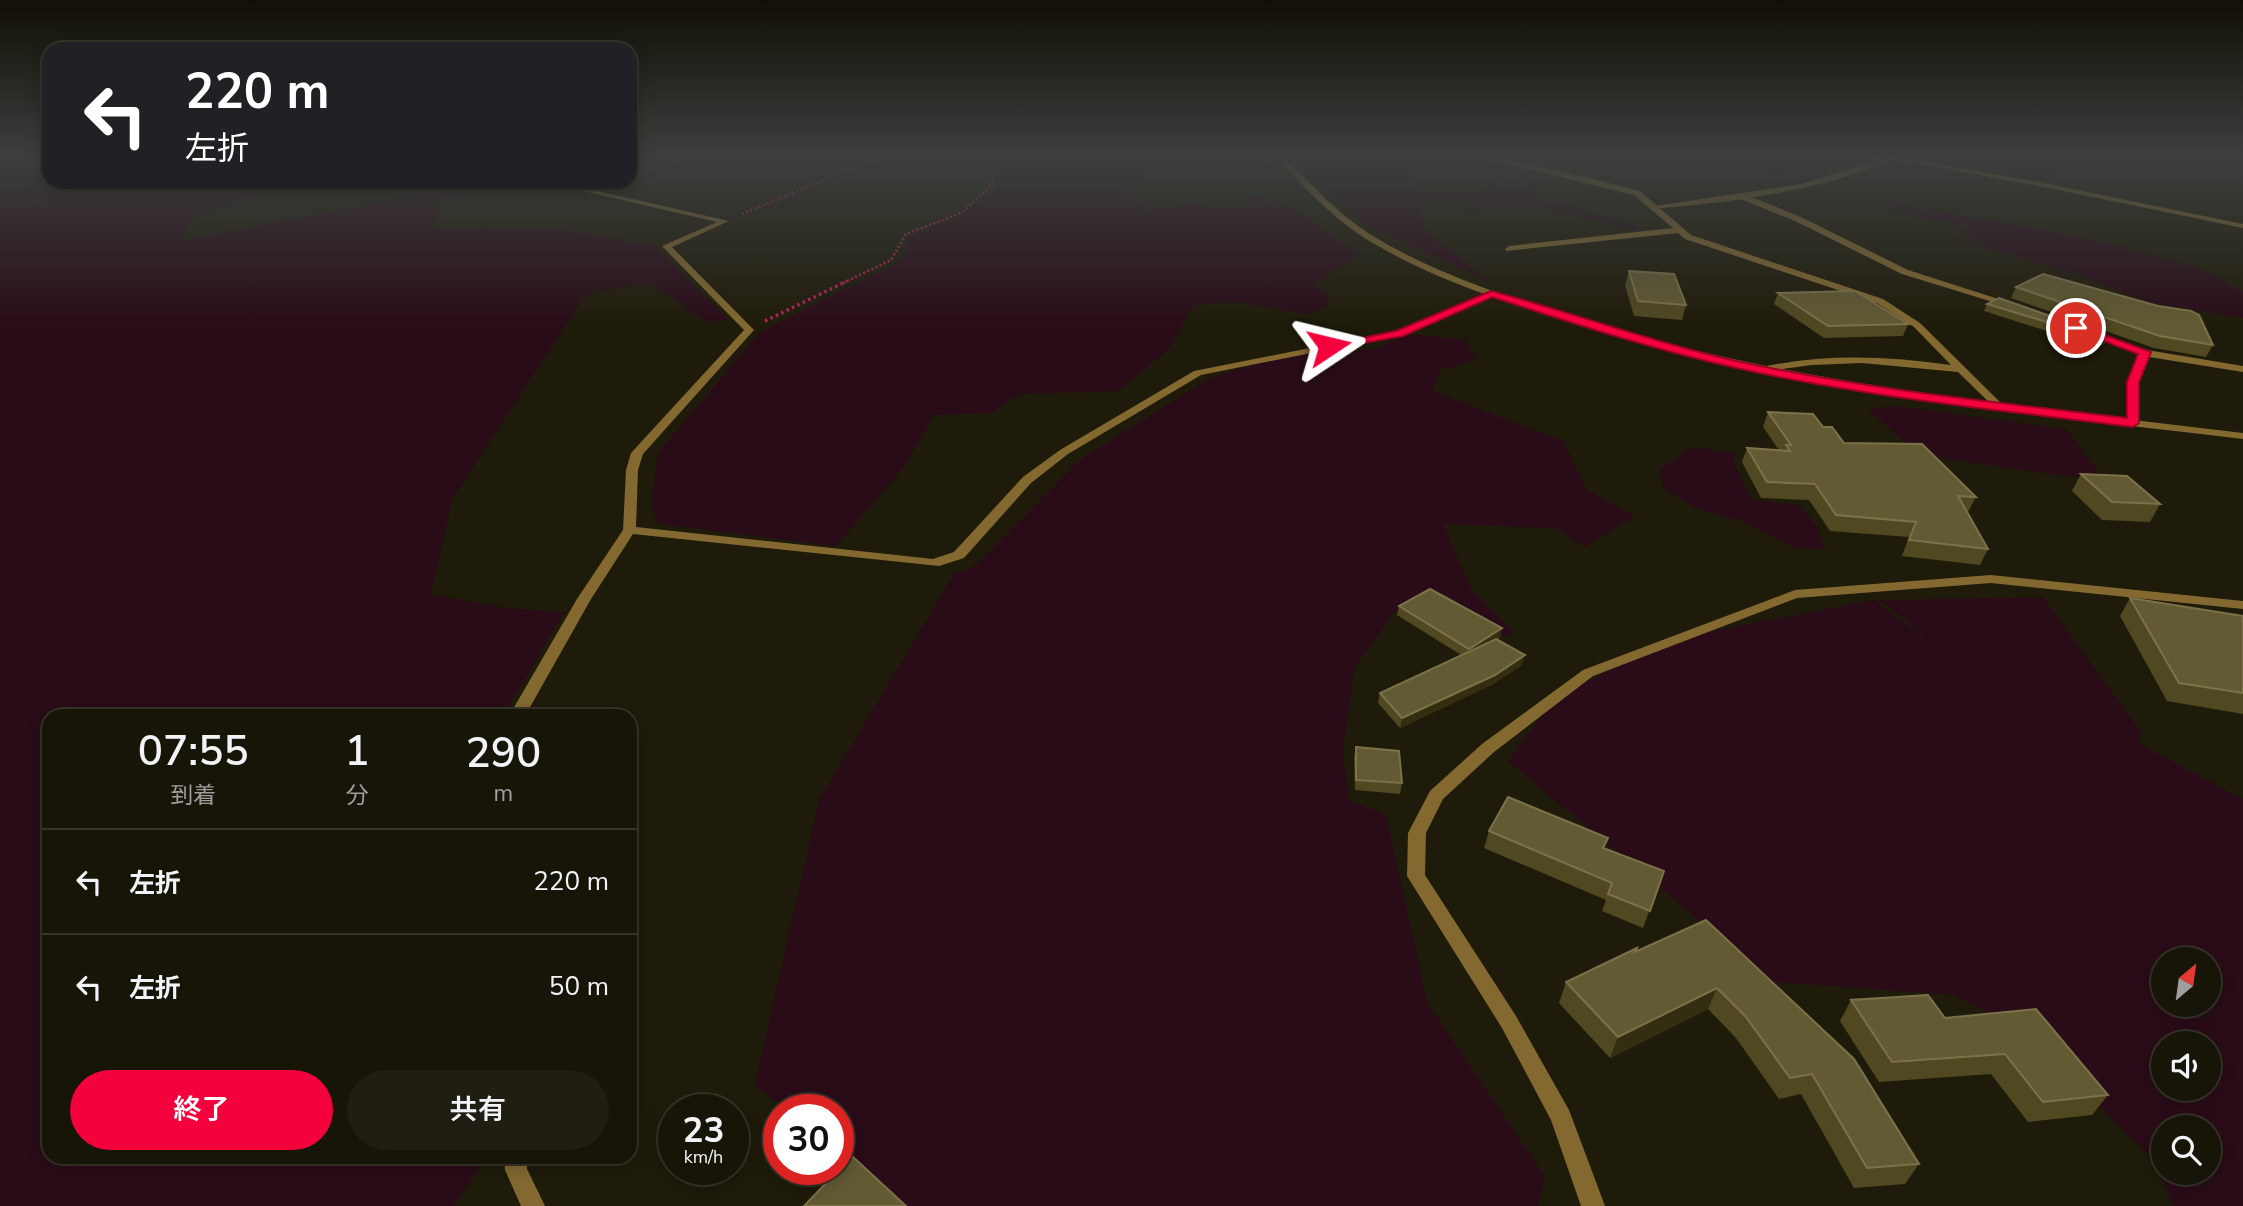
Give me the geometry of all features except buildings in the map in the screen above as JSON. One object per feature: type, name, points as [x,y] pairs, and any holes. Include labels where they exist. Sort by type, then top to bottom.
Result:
[{"type":"street","points":[[695,215],[725,222]]},
{"type":"street","points":[[1340,215],[1347,222],[1405,254],[1491,294],[1653,345],[1762,370],[1894,394],[2243,436]]},
{"type":"street","points":[[1662,215],[1679,230],[1721,249],[1880,302],[1917,325],[2000,407]]},
{"type":"street","points":[[1789,215],[1905,272],[2020,308]]},
{"type":"street","points":[[2191,215],[2243,226]]},
{"type":"street","points":[[521,709],[572,619],[629,530],[630,490],[637,453],[749,330],[666,246],[725,222]]},
{"type":"street","points":[[1509,249],[1679,230]]},
{"type":"street","points":[[629,530],[934,563],[959,555],[1027,480],[1064,452],[1198,373],[1399,333],[1491,294]]},
{"type":"street","points":[[2082,330],[2145,352],[2243,369]]},
{"type":"street","points":[[2133,423],[2133,382],[2145,352]]},
{"type":"street","points":[[1762,370],[1798,361],[1848,359],[1962,369]]},
{"type":"street","points":[[1593,1206],[1561,1117],[1509,1022],[1416,876],[1417,833],[1436,795],[1488,748],[1588,673],[1795,594],[1992,579],[2055,583],[2243,605]]},
{"type":"street","points":[[516,1164],[533,1206]]},
{"type":"path","points":[[725,222],[741,215]]},
{"type":"path","points":[[749,330],[891,260],[906,234],[954,215]]},
{"type":"shaded area","points":[[0,215],[196,215],[179,241],[313,215],[436,215],[434,228],[564,230],[655,246],[728,319],[707,322],[649,282],[586,294],[452,500],[431,595],[507,608],[564,612],[507,709],[42,709],[42,1164],[482,1164],[453,1206],[0,1206]]},
{"type":"shaded area","points":[[962,215],[1302,215],[1360,254],[1314,284],[1329,294],[1328,305],[1308,315],[1238,302],[1194,305],[1168,350],[1118,391],[1020,394],[991,413],[934,415],[904,467],[836,546],[658,524],[651,505],[658,453],[760,332],[903,259],[909,238]]},
{"type":"shaded area","points":[[1355,215],[1422,215],[1424,229],[1490,282],[1363,223]]},
{"type":"shaded area","points":[[1573,215],[1598,215],[1647,230],[1632,231]]},
{"type":"shaded area","points":[[1912,215],[1964,215],[2103,242],[2187,265],[2243,291],[2243,318],[2147,302],[2077,274],[1948,237],[2001,246],[1973,238],[1959,230],[1974,227]]},
{"type":"shaded area","points":[[1406,334],[1465,340],[1476,360],[1440,370],[1432,391],[1563,441],[1587,490],[1635,516],[1585,547],[1555,528],[1443,524],[1471,589],[1514,632],[1505,637],[1427,597],[1393,613],[1354,669],[1343,752],[1349,800],[1386,815],[1427,1002],[1545,1177],[1538,1206],[897,1206],[854,1170],[854,1094],[766,1094],[755,1085],[819,800],[954,574],[976,565],[1081,459],[1210,378],[1282,356],[1376,349]]},
{"type":"shaded area","points":[[1896,406],[2066,429],[2099,472],[2094,480],[1919,455],[1868,409]]},
{"type":"shaded area","points":[[1693,447],[1737,454],[1733,461],[1751,499],[1799,505],[1815,524],[1826,549],[1798,549],[1742,521],[1695,508],[1664,488],[1659,470]]},
{"type":"shaded area","points":[[2043,597],[2142,734],[2137,743],[2243,799],[2243,1206],[2175,1206],[2165,1185],[2221,1185],[2221,1115],[2151,1115],[2151,1157],[2022,1030],[1954,995],[1773,982],[1508,761],[1557,696],[1676,638],[1874,600],[1909,626],[1948,662],[1904,618],[1878,600]]},
{"type":"route","points":[[1329,346],[1399,333],[1491,294],[1653,345],[1821,382],[1894,394],[2133,423],[2133,382],[2145,352],[2076,328]]}]
